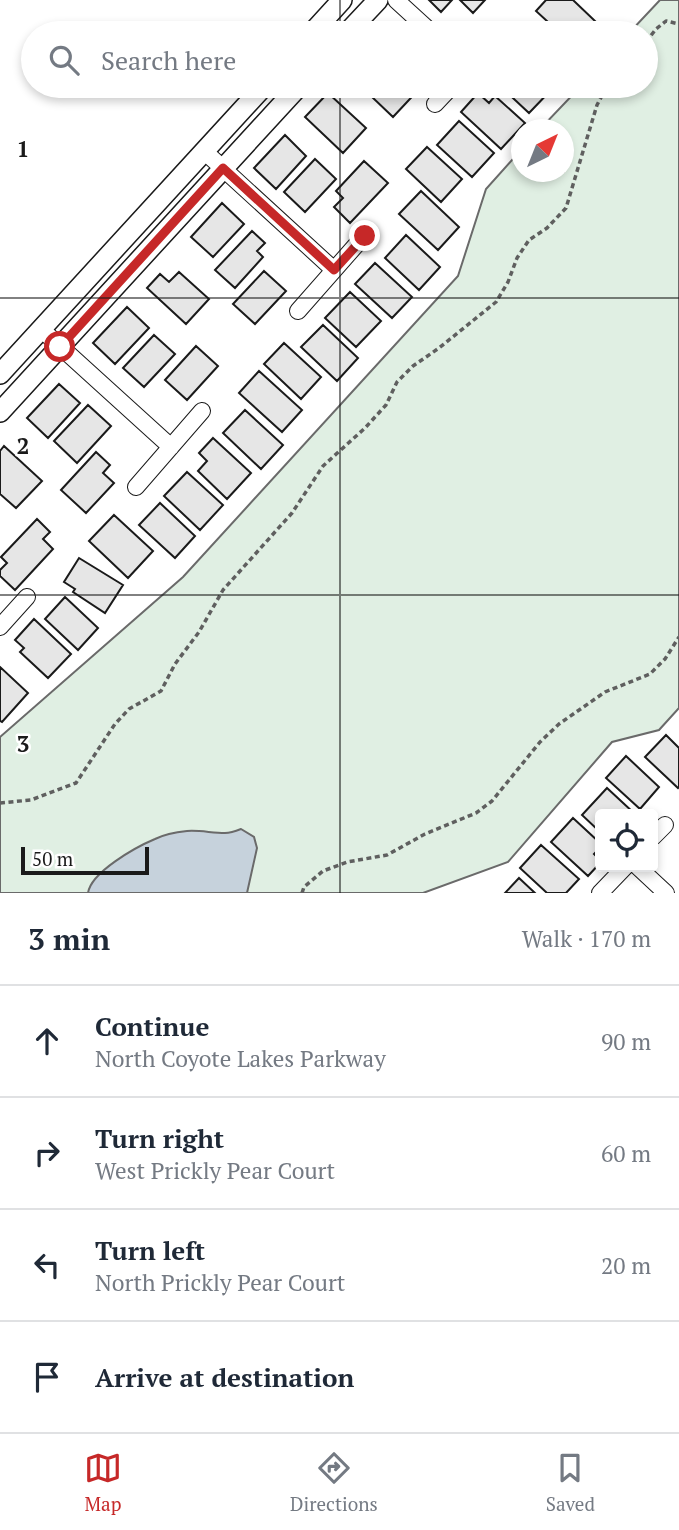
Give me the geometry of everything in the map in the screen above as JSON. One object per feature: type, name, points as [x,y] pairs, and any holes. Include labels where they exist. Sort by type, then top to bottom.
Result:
[{"type":"street","points":[[323,21],[342,0]]},
{"type":"street","points":[[358,21],[377,0]]},
{"type":"street","points":[[396,0],[419,21]]},
{"type":"street","points":[[0,374],[253,98]]},
{"type":"street","points":[[0,412],[288,98]]},
{"type":"street","points":[[435,104],[441,98]]},
{"type":"street","points":[[205,150],[334,270]]},
{"type":"street","points":[[298,311],[365,236]]},
{"type":"street","points":[[41,329],[171,447]]},
{"type":"street","points":[[136,487],[202,411]]},
{"type":"street","points":[[0,626],[27,597]]},
{"type":"street","points":[[658,832],[664,825]]},
{"type":"street","points":[[600,893],[620,872]]},
{"type":"street","points":[[643,872],[666,893]]},
{"type":"path","points":[[658,27],[666,21],[679,24]]},
{"type":"path","points":[[0,803],[31,800],[76,783],[115,724],[129,709],[161,691],[175,664],[199,632],[223,590],[292,513],[323,466],[386,405],[397,382],[413,366],[496,302],[508,282],[517,258],[529,240],[547,228],[566,208],[601,98]]},
{"type":"path","points":[[302,893],[304,887],[323,871],[347,862],[387,855],[425,834],[475,813],[492,801],[540,742],[559,724],[605,692],[650,674],[665,659],[679,637]]},
{"type":"green space","points":[[660,0],[679,0],[679,708],[659,730],[612,742],[508,862],[423,893],[0,893],[0,737],[183,577],[458,276],[486,189],[511,161],[511,182],[574,182],[574,119],[550,119],[570,98],[658,98],[658,21],[640,21]]},
{"type":"shaded area","points":[[241,829],[254,837],[257,848],[247,893],[88,893],[97,877],[106,869],[126,854],[158,838],[187,831],[225,833]]},
{"type":"building","points":[[429,0],[452,0],[441,12]]},
{"type":"building","points":[[460,0],[485,0],[473,13]]},
{"type":"building","points":[[546,0],[573,0],[595,21],[547,21],[536,11]]},
{"type":"building","points":[[323,98],[333,98],[366,128],[343,153],[305,117]]},
{"type":"building","points":[[373,98],[411,98],[393,117]]},
{"type":"building","points":[[474,98],[484,98],[489,103],[497,98],[521,119],[511,119],[511,138],[501,149],[461,112]]},
{"type":"building","points":[[513,98],[543,98],[529,113]]},
{"type":"building","points":[[459,121],[494,153],[472,177],[437,145]]},
{"type":"building","points":[[285,135],[306,156],[276,189],[254,168]]},
{"type":"building","points":[[427,147],[462,179],[441,202],[406,169]]},
{"type":"building","points":[[315,159],[336,179],[305,212],[284,192]]},
{"type":"building","points":[[364,161],[388,183],[350,223],[334,207],[343,198],[336,191]]},
{"type":"building","points":[[421,191],[459,227],[438,250],[399,214]]},
{"type":"building","points":[[222,203],[244,224],[213,257],[191,237]]},
{"type":"building","points":[[252,231],[265,243],[257,251],[263,257],[235,288],[215,270]]},
{"type":"building","points":[[406,235],[440,267],[419,290],[385,258]]},
{"type":"building","points":[[375,263],[412,297],[392,318],[355,284]]},
{"type":"building","points":[[264,271],[286,291],[255,324],[233,304]]},
{"type":"building","points":[[179,272],[209,299],[186,324],[147,288],[160,274],[169,282]]},
{"type":"building","points":[[350,292],[381,321],[356,347],[325,318]]},
{"type":"building","points":[[127,307],[149,328],[115,364],[93,343]]},
{"type":"building","points":[[323,325],[358,358],[337,381],[301,347]]},
{"type":"building","points":[[154,335],[175,354],[144,387],[123,368]]},
{"type":"building","points":[[284,343],[321,377],[301,399],[264,364]]},
{"type":"building","points":[[196,346],[218,366],[187,400],[165,380]]},
{"type":"building","points":[[259,371],[302,410],[282,432],[239,393]]},
{"type":"building","points":[[59,384],[80,403],[48,438],[27,418]]},
{"type":"building","points":[[88,405],[111,426],[77,463],[54,441]]},
{"type":"building","points":[[245,410],[283,445],[261,469],[223,433]]},
{"type":"building","points":[[213,438],[251,473],[227,499],[198,471],[207,461],[199,453]]},
{"type":"building","points":[[4,446],[42,481],[16,508],[0,494],[0,451]]},
{"type":"building","points":[[96,452],[110,465],[103,473],[114,483],[86,513],[61,490]]},
{"type":"building","points":[[187,472],[223,505],[200,530],[164,496]]},
{"type":"building","points":[[160,503],[195,536],[175,558],[139,525]]},
{"type":"building","points":[[114,515],[153,551],[128,578],[89,541]]},
{"type":"building","points":[[37,519],[50,532],[43,539],[53,549],[15,590],[0,576],[0,570],[7,563],[1,557]]},
{"type":"building","points":[[79,558],[123,585],[105,613],[73,592],[75,589],[64,582]]},
{"type":"building","points":[[65,597],[98,628],[78,650],[45,619]]},
{"type":"building","points":[[34,619],[71,654],[48,678],[20,652],[24,648],[15,640]]},
{"type":"building","points":[[0,667],[28,693],[2,722],[0,721]]},
{"type":"building","points":[[666,735],[679,748],[678,788],[645,757]]},
{"type":"building","points":[[626,756],[659,787],[640,809],[606,778]]},
{"type":"building","points":[[607,788],[630,809],[595,809],[595,827],[582,815]]},
{"type":"building","points":[[573,818],[595,838],[595,868],[588,876],[551,842]]},
{"type":"building","points":[[541,845],[579,879],[566,893],[547,893],[520,868]]},
{"type":"building","points":[[519,878],[535,893],[505,893]]},
{"type":"route","points":[[60,347],[223,168],[334,270],[365,236]]}]
